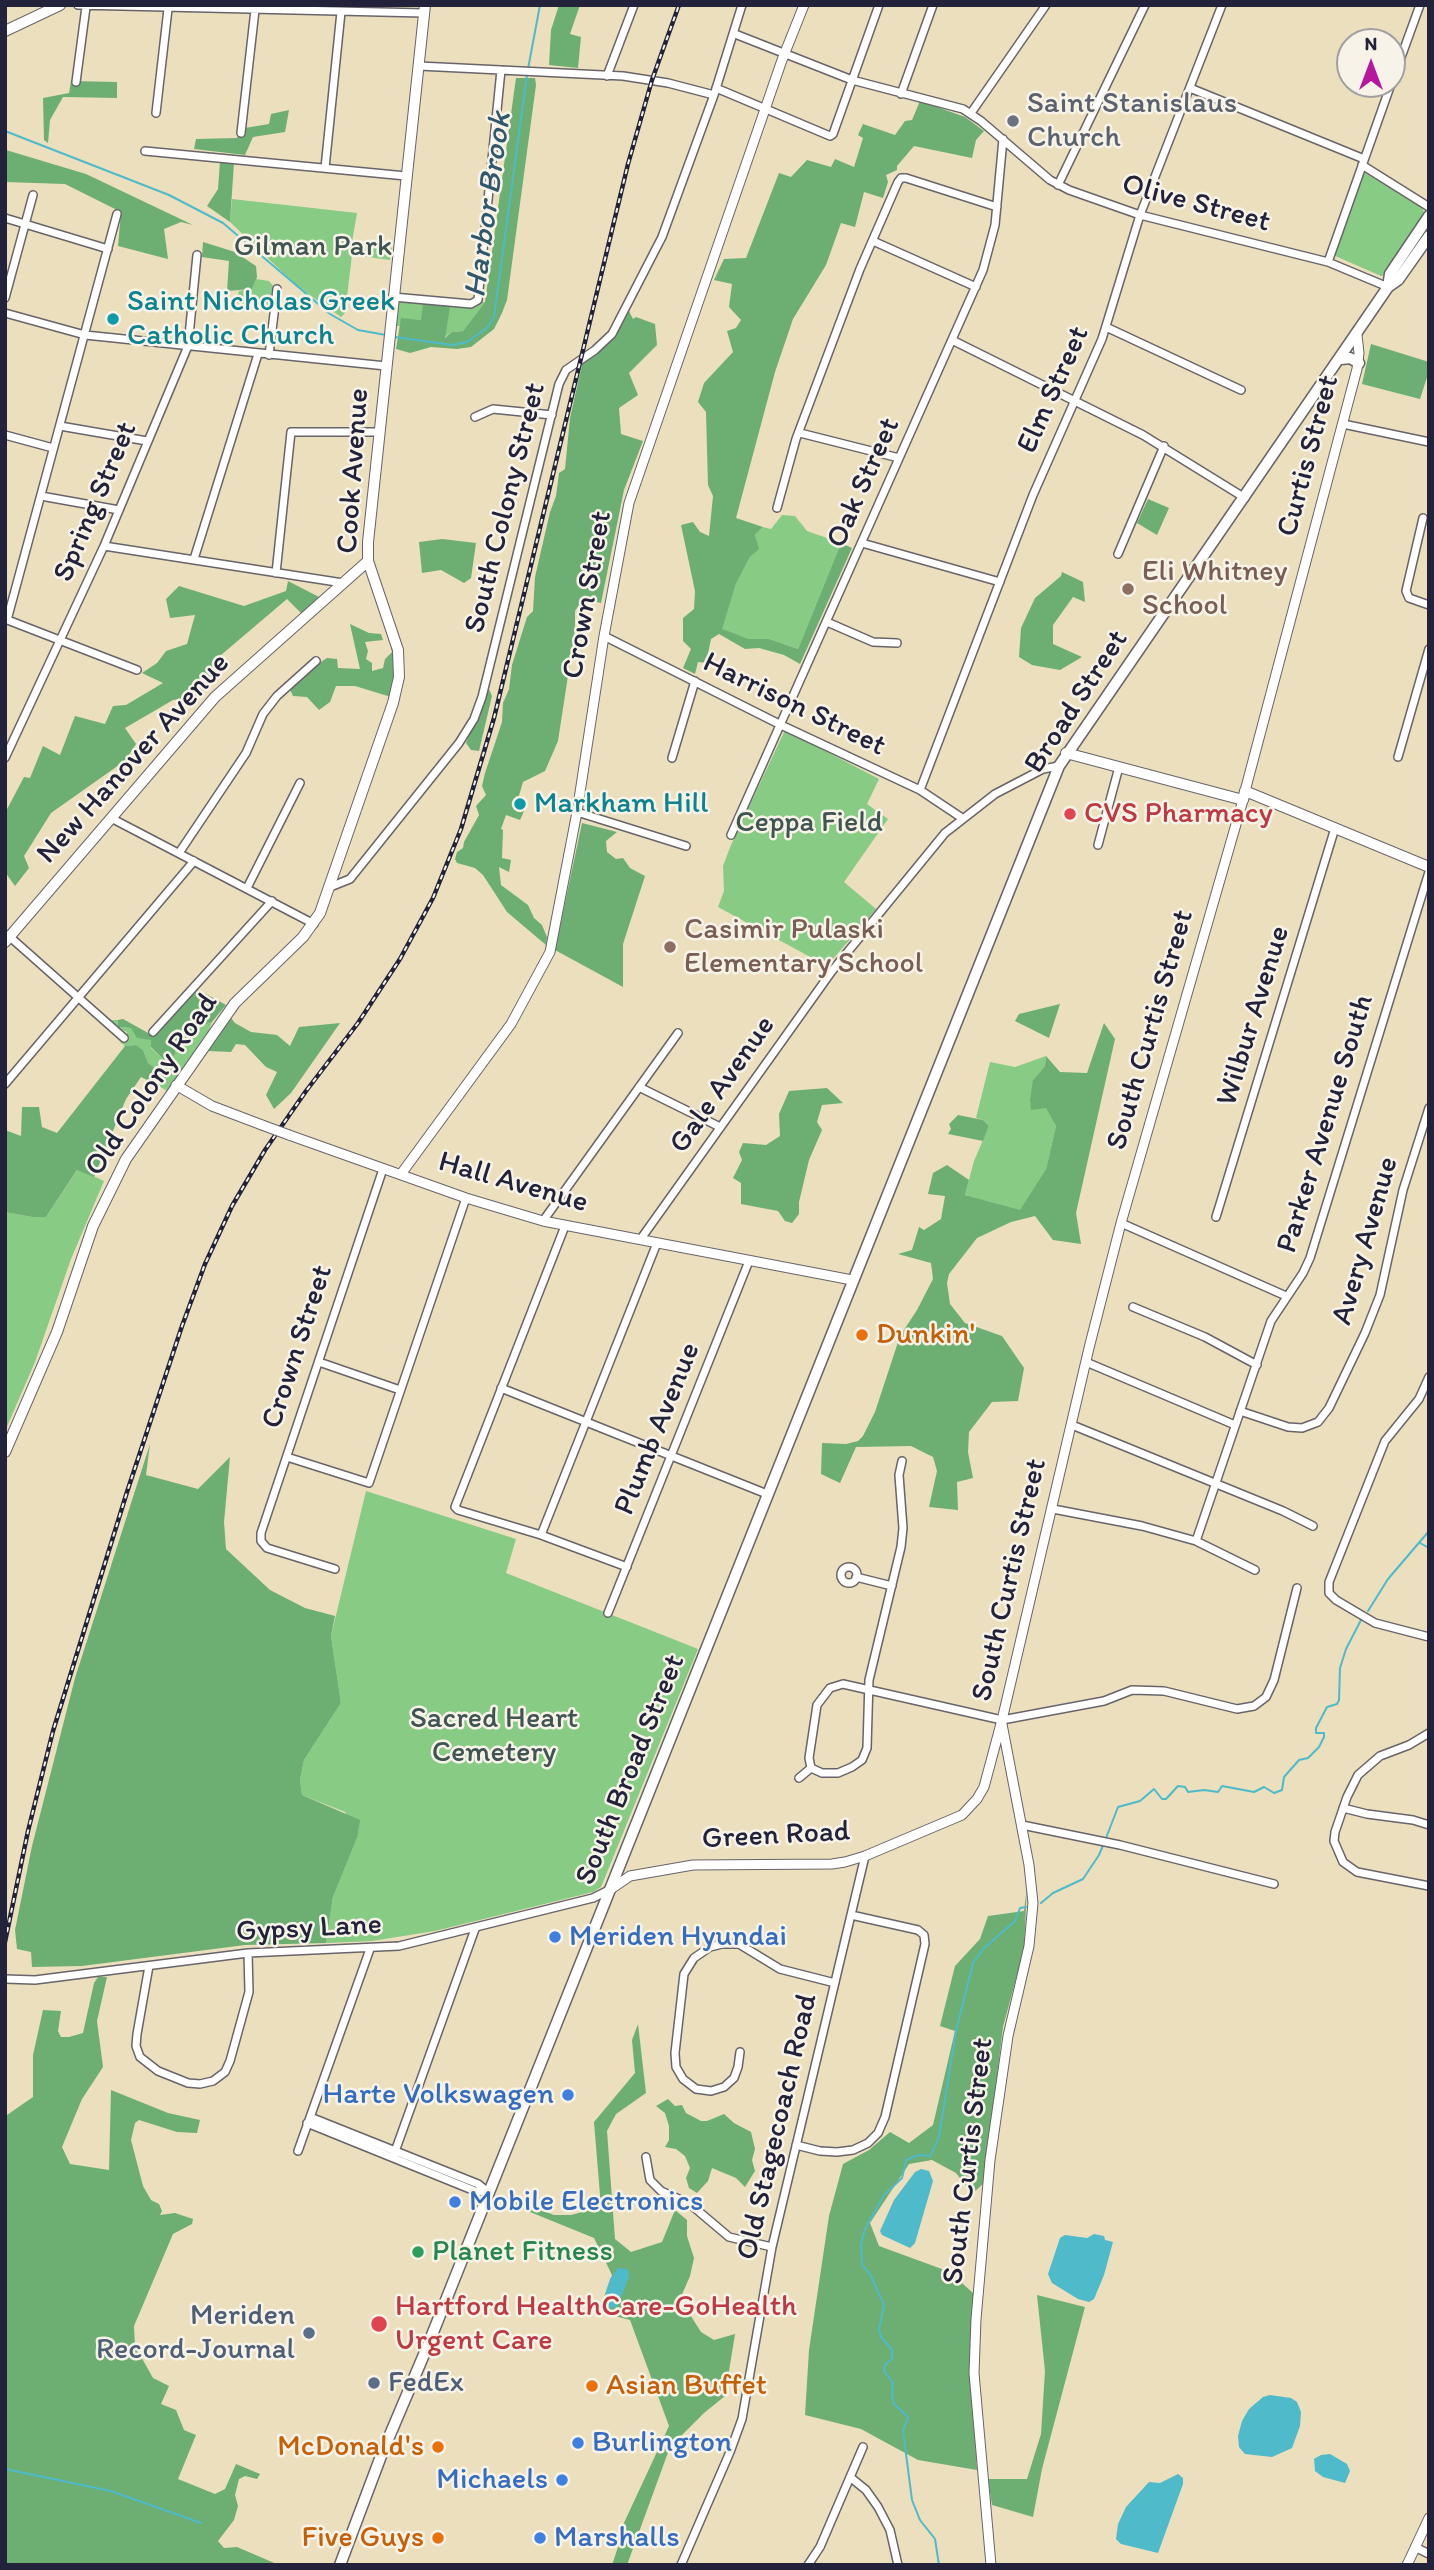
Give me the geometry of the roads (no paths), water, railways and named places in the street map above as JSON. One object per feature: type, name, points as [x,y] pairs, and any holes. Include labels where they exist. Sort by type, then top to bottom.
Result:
[{"type":"main road","points":[[5,31],[43,9],[60,5]]},
{"type":"main road","name":"Cook Avenue","points":[[314,924],[330,887],[393,704],[399,677],[398,650],[369,561],[368,542],[425,9]]},
{"type":"main road","name":"Broad Street","points":[[1388,287],[1390,274],[1429,216]]},
{"type":"main road","name":"Broad Street","points":[[890,1189],[1059,766],[1388,287],[1398,280],[1429,236]]},
{"type":"main road","points":[[1341,359],[1350,358],[1359,363]]},
{"type":"main road","name":"New Hanover Avenue","points":[[7,937],[215,697],[369,561]]},
{"type":"main road","points":[[1066,754],[1244,796],[1335,828],[1429,869]]},
{"type":"main road","name":"Old Colony Road","points":[[5,1452],[57,1332],[104,1202],[126,1159],[234,1003],[314,924]]},
{"type":"main road","name":"South Broad Street","points":[[340,2565],[890,1189]]},
{"type":"street","points":[[607,76],[634,5]]},
{"type":"street","name":"South Colony Street","points":[[330,887],[350,879],[459,743],[474,719],[482,697],[559,384],[566,370],[604,342],[624,315],[668,225],[735,34],[742,5]]},
{"type":"street","name":"Crown Street","points":[[401,1174],[511,1024],[550,953],[577,812],[604,636],[629,503],[784,54],[804,5]]},
{"type":"street","points":[[419,66],[607,76],[715,91],[830,136],[833,134],[879,5]]},
{"type":"street","points":[[901,94],[933,5]]},
{"type":"street","points":[[971,113],[1045,5]]},
{"type":"street","points":[[1058,185],[1144,5]]},
{"type":"street","name":"Elm Street","points":[[920,790],[1033,495],[1107,327],[1140,215],[1222,5]]},
{"type":"street","points":[[1406,44],[1420,5]]},
{"type":"street","points":[[76,82],[82,6],[341,12],[425,9]]},
{"type":"street","points":[[156,113],[168,9]]},
{"type":"street","points":[[241,133],[255,10]]},
{"type":"street","points":[[325,168],[341,12]]},
{"type":"street","name":"Olive Street","points":[[735,34],[852,80],[954,106],[971,113],[1058,185],[1140,215],[1328,262],[1388,287]]},
{"type":"street","points":[[393,297],[471,304],[478,300],[501,70]]},
{"type":"street","points":[[1190,88],[1363,162],[1429,207]]},
{"type":"street","points":[[1328,262],[1386,98]]},
{"type":"street","name":"Oak Street","points":[[731,835],[976,287],[992,240],[1003,139]]},
{"type":"street","points":[[145,151],[406,176]]},
{"type":"street","points":[[776,508],[794,445],[873,241],[901,178],[997,207]]},
{"type":"street","points":[[5,298],[33,195]]},
{"type":"street","points":[[117,214],[6,619],[137,670]]},
{"type":"street","points":[[5,218],[108,249]]},
{"type":"street","points":[[873,241],[976,287]]},
{"type":"street","name":"Spring Street","points":[[5,758],[104,546],[188,345],[197,255]]},
{"type":"street","points":[[269,355],[277,289]]},
{"type":"street","points":[[5,313],[85,335],[386,366]]},
{"type":"street","points":[[1107,327],[1241,390]]},
{"type":"street","name":"Curtis Street","points":[[1244,796],[1359,363],[1357,335]]},
{"type":"street","points":[[952,340],[1164,446],[1245,498]]},
{"type":"street","points":[[194,559],[258,354]]},
{"type":"street","points":[[475,417],[493,409],[552,415]]},
{"type":"street","points":[[1343,424],[1429,442]]},
{"type":"street","points":[[60,426],[147,441]]},
{"type":"street","points":[[276,573],[291,432],[379,432]]},
{"type":"street","points":[[800,433],[900,458]]},
{"type":"street","points":[[5,435],[54,448]]},
{"type":"street","points":[[1118,554],[1164,446]]},
{"type":"street","points":[[41,496],[119,510]]},
{"type":"street","points":[[1423,517],[1406,591],[1409,598],[1429,605]]},
{"type":"street","points":[[862,543],[1000,582]]},
{"type":"street","points":[[104,546],[344,583]]},
{"type":"street","points":[[827,622],[873,642],[897,643]]},
{"type":"street","name":"Harrison Street","points":[[604,636],[781,725],[920,790],[962,818]]},
{"type":"street","points":[[1398,757],[1429,649]]},
{"type":"street","points":[[179,853],[246,752],[265,711],[316,661]]},
{"type":"street","points":[[672,758],[695,681]]},
{"type":"street","name":"Gale Avenue","points":[[640,1240],[838,962],[933,847],[962,818],[1009,785],[1043,769],[1059,766]]},
{"type":"street","points":[[1098,845],[1119,767]]},
{"type":"street","points":[[247,888],[300,783]]},
{"type":"street","name":"South Curtis Street","points":[[991,2565],[974,2373],[976,2319],[990,2160],[1008,2036],[1029,1946],[1032,1916],[1032,1890],[1002,1720],[1121,1223],[1244,796]]},
{"type":"street","points":[[577,812],[686,846]]},
{"type":"street","points":[[111,818],[314,924]]},
{"type":"street","name":"Wilbur Avenue","points":[[1216,1217],[1335,828]]},
{"type":"street","points":[[5,1084],[194,861]]},
{"type":"street","name":"Parker Avenue South","points":[[1196,1542],[1271,1321],[1310,1258],[1429,869]]},
{"type":"street","points":[[153,1032],[272,901]]},
{"type":"street","points":[[7,937],[124,1038]]},
{"type":"street","points":[[543,1221],[677,1033]]},
{"type":"street","name":"Hall Avenue","points":[[176,1085],[212,1105],[262,1125],[466,1198],[543,1221],[852,1280]]},
{"type":"street","points":[[639,1087],[720,1127]]},
{"type":"street","name":"Avery Avenue","points":[[1240,1411],[1302,1429],[1318,1422],[1329,1408],[1380,1295],[1403,1190],[1429,1108]]},
{"type":"street","name":"Crown Street","points":[[335,1569],[267,1548],[261,1541],[261,1533],[383,1169]]},
{"type":"street","points":[[287,1457],[369,1483],[466,1198]]},
{"type":"street","points":[[1121,1223],[1286,1296]]},
{"type":"street","points":[[565,1226],[455,1507],[627,1567]]},
{"type":"street","points":[[541,1535],[657,1243]]},
{"type":"street","name":"Plumb Avenue","points":[[608,1613],[749,1261]]},
{"type":"street","points":[[1133,1307],[1205,1337],[1257,1364]]},
{"type":"street","points":[[319,1362],[400,1390]]},
{"type":"street","points":[[1086,1362],[1235,1425]]},
{"type":"street","points":[[1429,1377],[1419,1399],[1385,1441],[1329,1582],[1329,1593],[1336,1600],[1375,1623],[1429,1637]]},
{"type":"street","points":[[501,1388],[767,1494]]},
{"type":"street","points":[[1072,1425],[1313,1526]]},
{"type":"street","points":[[811,1768],[822,1773],[838,1773],[862,1760],[867,1748],[869,1689],[903,1528],[899,1475],[902,1461]]},
{"type":"street","points":[[1053,1509],[1142,1525],[1196,1542],[1255,1570]]},
{"type":"street","points":[[856,1577],[892,1586]]},
{"type":"street","points":[[811,1768],[809,1758],[817,1705],[830,1688],[843,1684],[1002,1720],[1104,1701],[1132,1690],[1164,1691],[1237,1709],[1254,1706],[1266,1697],[1275,1680],[1297,1588]]},
{"type":"street","name":"Green Road","points":[[609,1890],[630,1876],[693,1864],[832,1864],[865,1857],[962,1815],[971,1808],[984,1787],[1002,1720]]},
{"type":"street","points":[[1429,1733],[1409,1745],[1380,1756],[1358,1775],[1343,1808],[1334,1841],[1343,1862],[1357,1872],[1429,1886]]},
{"type":"street","points":[[799,1778],[811,1768]]},
{"type":"street","points":[[1343,1808],[1367,1814],[1413,1819],[1429,1825]]},
{"type":"street","points":[[1022,1825],[1104,1842],[1274,1884]]},
{"type":"street","name":"Old Stagecoach Road","points":[[681,2565],[730,2452],[741,2419],[772,2247],[865,1857]]},
{"type":"street","name":"Gypsy Lane","points":[[5,1979],[35,1980],[248,1954],[399,1946],[593,1898],[609,1890]]},
{"type":"street","points":[[796,2145],[837,2152],[853,2150],[868,2143],[878,2133],[885,2117],[925,1944],[924,1935],[918,1930],[851,1915]]},
{"type":"street","points":[[394,2154],[475,1929]]},
{"type":"street","points":[[740,2052],[734,2078],[724,2087],[711,2091],[696,2088],[683,2079],[680,2073],[675,2053],[684,1974],[694,1958],[710,1947],[739,1944],[780,1969],[835,1983]]},
{"type":"street","points":[[298,2151],[370,1949]]},
{"type":"street","points":[[149,1966],[137,2034],[136,2046],[140,2057],[158,2071],[188,2083],[200,2084],[213,2081],[225,2072],[230,2061],[249,1992],[248,1954]]},
{"type":"street","points":[[309,2120],[478,2184],[488,2192]]},
{"type":"street","points":[[646,2157],[650,2180],[661,2191],[690,2204],[729,2236],[772,2247]]},
{"type":"street","points":[[808,2565],[820,2547],[863,2447]]},
{"type":"street","points":[[850,2477],[866,2490],[878,2507],[890,2530],[898,2565]]},
{"type":"street","points":[[1407,2565],[1429,2518]]},
{"type":"street","points":[[1415,2547],[1429,2554]]},
{"type":"water","points":[[921,2169],[929,2171],[933,2181],[915,2243],[910,2248],[882,2235],[880,2231],[894,2200],[915,2172]]},
{"type":"water","points":[[1094,2234],[1113,2242],[1104,2275],[1094,2299],[1089,2302],[1078,2299],[1052,2283],[1048,2274],[1060,2238],[1065,2235],[1087,2238]]},
{"type":"water","points":[[618,2268],[628,2269],[629,2277],[617,2307],[611,2308],[605,2305],[603,2300],[610,2279]]},
{"type":"water","points":[[1270,2395],[1291,2398],[1297,2402],[1301,2412],[1300,2426],[1292,2448],[1272,2457],[1245,2454],[1239,2447],[1238,2436],[1242,2421],[1249,2409],[1263,2397]]},
{"type":"water","points":[[1330,2454],[1347,2464],[1350,2471],[1345,2483],[1323,2477],[1315,2471],[1314,2459]]},
{"type":"water","points":[[1178,2474],[1183,2478],[1183,2484],[1158,2553],[1121,2544],[1116,2539],[1118,2524],[1126,2507],[1149,2482],[1160,2483]]},
{"type":"waterway","name":"Harbor Brook","points":[[528,69],[540,5]]},
{"type":"waterway","name":"Harbor Brook","points":[[395,337],[452,345],[467,342],[487,328],[494,317],[527,75]]},
{"type":"waterway","name":"Harbor Brook","points":[[5,131],[169,195],[223,223],[330,314],[358,330],[386,335]]},
{"type":"waterway","points":[[1368,1611],[1388,1579],[1429,1531]]},
{"type":"waterway","points":[[1420,1543],[1429,1548]]},
{"type":"waterway","points":[[1106,1838],[1118,1807],[1140,1801],[1154,1789],[1162,1799],[1166,1799],[1178,1786],[1185,1787],[1188,1792],[1218,1792],[1222,1786],[1254,1792],[1264,1787],[1274,1793],[1282,1790],[1284,1777],[1299,1760],[1308,1758],[1324,1737],[1324,1733],[1316,1733],[1316,1728],[1327,1707],[1337,1704],[1339,1700],[1340,1668],[1346,1649],[1361,1620]]},
{"type":"waterway","points":[[1041,1903],[1053,1893],[1083,1879],[1104,1843]]},
{"type":"waterway","points":[[939,2565],[935,2539],[920,2520],[912,2500],[903,2431],[908,2417],[894,2404],[893,2383],[884,2371],[885,2365],[892,2359],[892,2350],[881,2337],[879,2330],[884,2305],[870,2274],[862,2265],[861,2244],[865,2229],[884,2195],[902,2178],[906,2160],[918,2155],[930,2156],[934,2149],[939,2136],[956,2031],[973,1963],[983,1949],[1015,1921],[1020,1908],[1026,1907]]},
{"type":"waterway","points":[[5,2469],[111,2491],[201,2523]]},
{"type":"railway","points":[[5,1942],[28,1831],[53,1731],[127,1492],[205,1264],[232,1206],[265,1150],[358,1023],[400,959],[433,898],[461,829],[494,718],[628,164],[652,80],[679,5]]},
{"type":"place","name":"Saint Stanislaus Church","points":[[1013,121]]},
{"type":"place","name":"Saint Nicholas Greek Catholic Church","points":[[113,319]]},
{"type":"place","name":"Eli Whitney School","points":[[1128,589]]},
{"type":"place","name":"Markham Hill","points":[[520,804]]},
{"type":"place","name":"CVS Pharmacy","points":[[1070,814]]},
{"type":"place","name":"Casimir Pulaski Elementary School","points":[[670,947]]},
{"type":"place","name":"Dunkin'","points":[[862,1335]]},
{"type":"place","name":"Meriden Hyundai","points":[[555,1937]]},
{"type":"place","name":"Harte Volkswagen","points":[[568,2095]]},
{"type":"place","name":"Mobile Electronics","points":[[455,2202]]},
{"type":"place","name":"Planet Fitness","points":[[418,2252]]},
{"type":"place","name":"Hartford HealthCare-GoHealth Urgent Care","points":[[379,2324]]},
{"type":"place","name":"Meriden Record-Journal","points":[[309,2333]]},
{"type":"place","name":"FedEx","points":[[374,2383]]},
{"type":"place","name":"Asian Buffet","points":[[592,2386]]},
{"type":"place","name":"Burlington","points":[[578,2443]]},
{"type":"place","name":"McDonald's","points":[[438,2447]]},
{"type":"place","name":"Michaels","points":[[562,2480]]},
{"type":"place","name":"Five Guys","points":[[438,2538]]},
{"type":"place","name":"Marshalls","points":[[540,2538]]},
{"type":"park label","name":"Gilman Park","points":[[313,247]]},
{"type":"park label","name":"Ceppa Field","points":[[809,823]]},
{"type":"park label","name":"Sacred Heart Cemetery","points":[[494,1736]]}]
